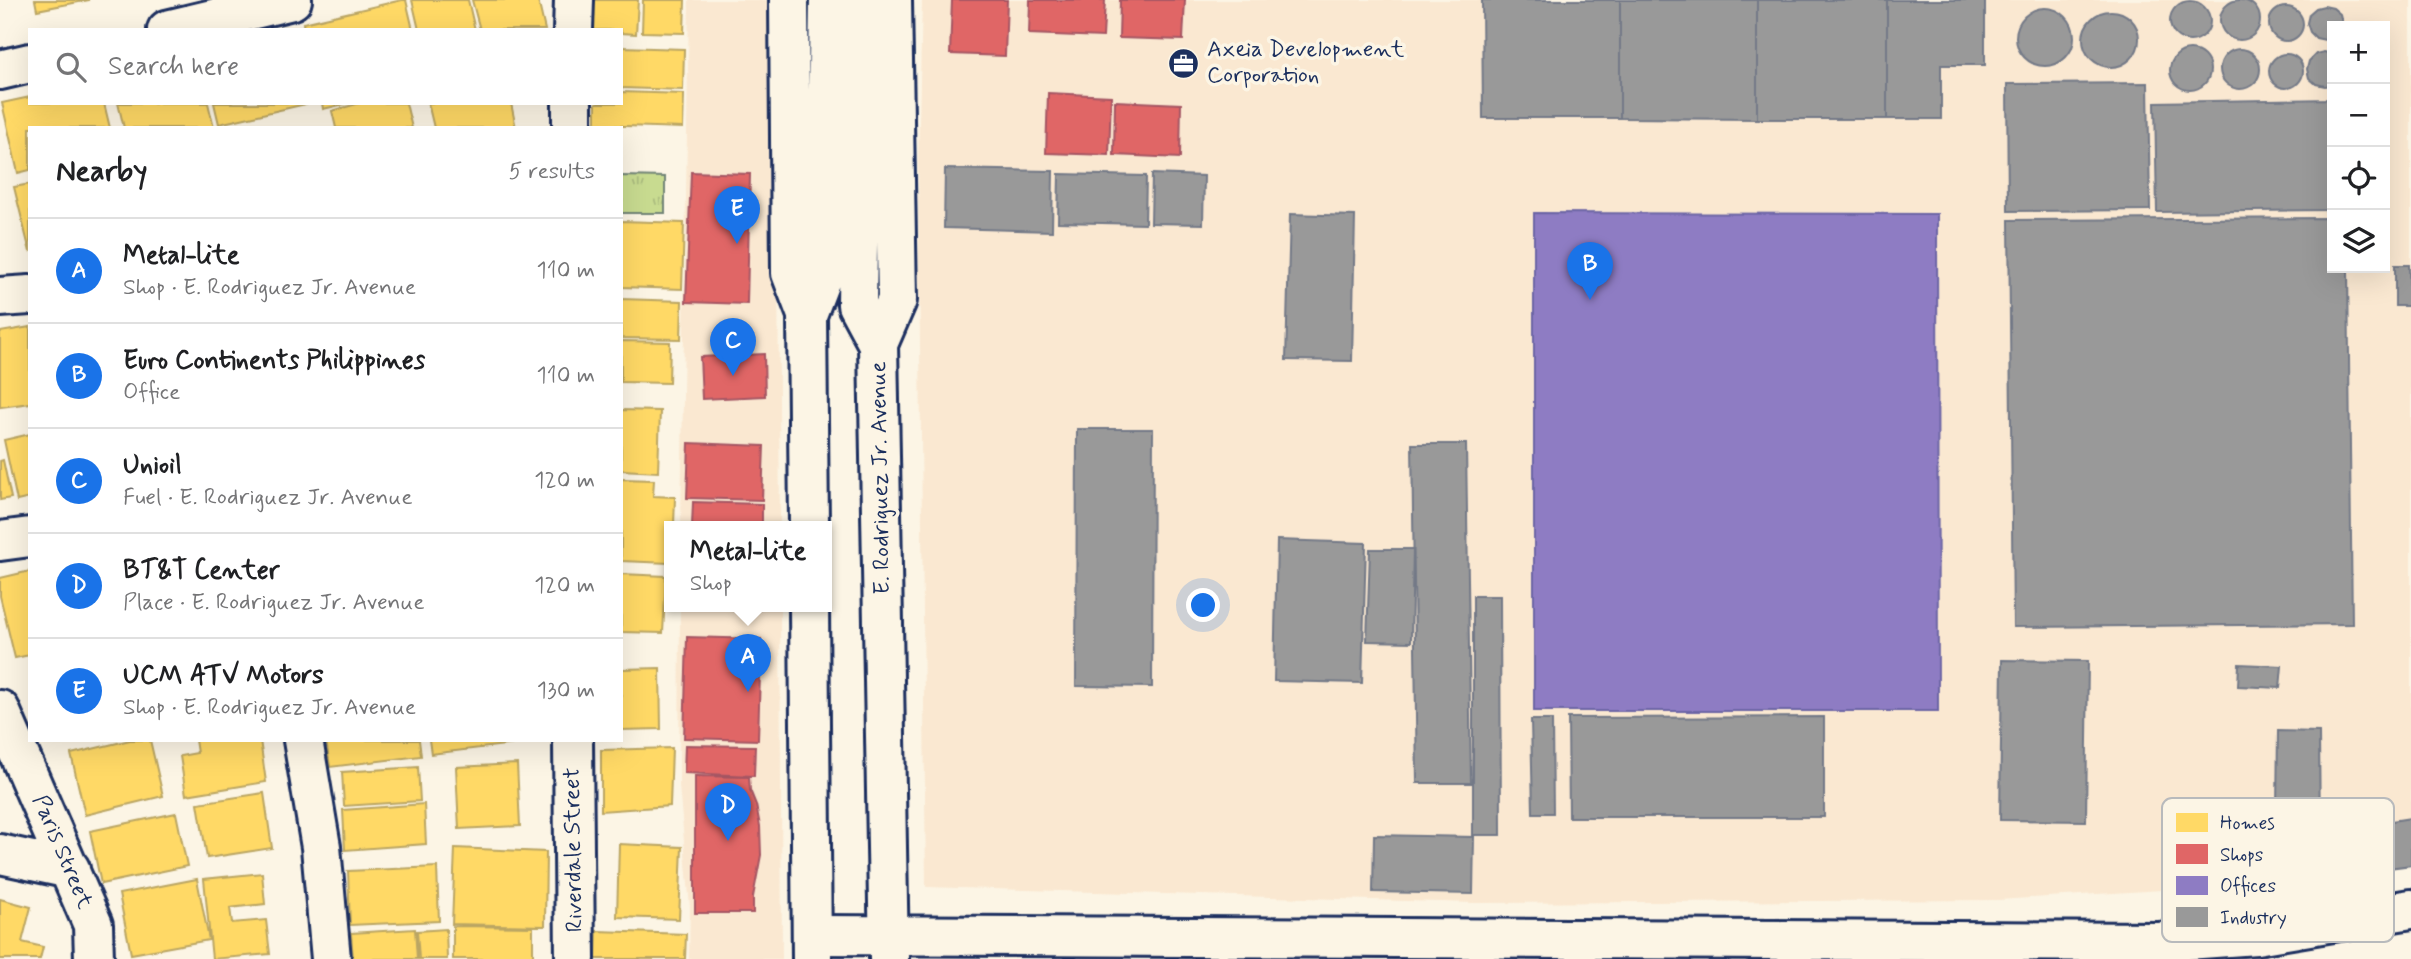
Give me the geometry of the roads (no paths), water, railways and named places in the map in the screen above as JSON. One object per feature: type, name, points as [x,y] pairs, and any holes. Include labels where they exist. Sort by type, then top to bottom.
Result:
[{"type":"street","points":[[175,28],[292,0]]},
{"type":"street","points":[[573,28],[574,0]]},
{"type":"street","points":[[789,0],[791,273],[807,315],[809,521]]},
{"type":"street","points":[[829,0],[841,267],[878,345]]},
{"type":"street","points":[[807,315],[841,267],[862,0]]},
{"type":"street","name":"E. Rodriguez Jr. Avenue","points":[[889,948],[878,345],[897,300],[892,0]]},
{"type":"street","points":[[0,70],[28,63]]},
{"type":"street","points":[[572,105],[572,126]]},
{"type":"street","points":[[0,297],[28,295]]},
{"type":"street","points":[[0,541],[28,537]]},
{"type":"street","points":[[809,612],[812,947],[2162,942]]},
{"type":"street","name":"Paris Street","points":[[0,710],[93,925],[94,959]]},
{"type":"street","points":[[303,742],[321,847],[331,959]]},
{"type":"street","name":"Riverdale Street","points":[[573,742],[575,959]]},
{"type":"street","points":[[0,854],[70,869]]},
{"type":"place","name":"Axeia Development Corporation","points":[[1184,63]]},
{"type":"place","name":"UCM ATV Motors","points":[[737,244]]},
{"type":"place","name":"Euro Continents Philippines","points":[[1590,300]]},
{"type":"place","name":"Unioil","points":[[733,376]]},
{"type":"place","name":"Metal-lite","points":[[748,692]]},
{"type":"place","name":"BT&T Center","points":[[728,841]]}]
